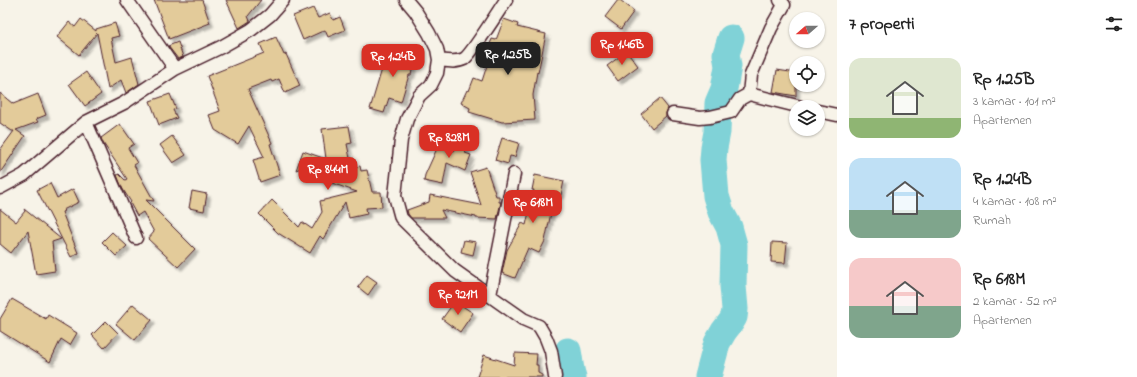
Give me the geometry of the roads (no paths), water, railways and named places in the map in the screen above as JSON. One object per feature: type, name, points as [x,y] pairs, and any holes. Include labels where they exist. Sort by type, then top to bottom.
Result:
[{"type":"street","points":[[127,0],[175,69]]},
{"type":"street","points":[[0,188],[24,175],[86,122],[124,103],[175,69],[221,47],[251,30],[270,15],[282,0]]},
{"type":"street","points":[[406,0],[416,12],[429,33],[437,49],[439,60],[437,73],[431,85],[419,96],[407,119],[401,140],[395,196],[401,218],[455,271],[523,319],[539,326],[551,351],[555,377]]},
{"type":"street","points":[[439,60],[452,62],[464,59],[506,0]]},
{"type":"street","points":[[750,94],[751,75],[771,28],[784,5],[780,0]]},
{"type":"street","points":[[673,114],[700,118],[731,112],[740,99],[750,94],[789,104]]},
{"type":"street","points":[[825,112],[837,115]]},
{"type":"street","points":[[86,122],[136,238]]},
{"type":"street","points":[[490,295],[514,174]]},
{"type":"waterway","points":[[708,377],[717,343],[734,317],[735,309],[733,286],[734,245],[729,227],[721,212],[716,196],[713,160],[717,132],[718,103],[724,89],[728,66],[726,54],[731,38]]},
{"type":"waterway","points":[[568,351],[573,377]]}]
